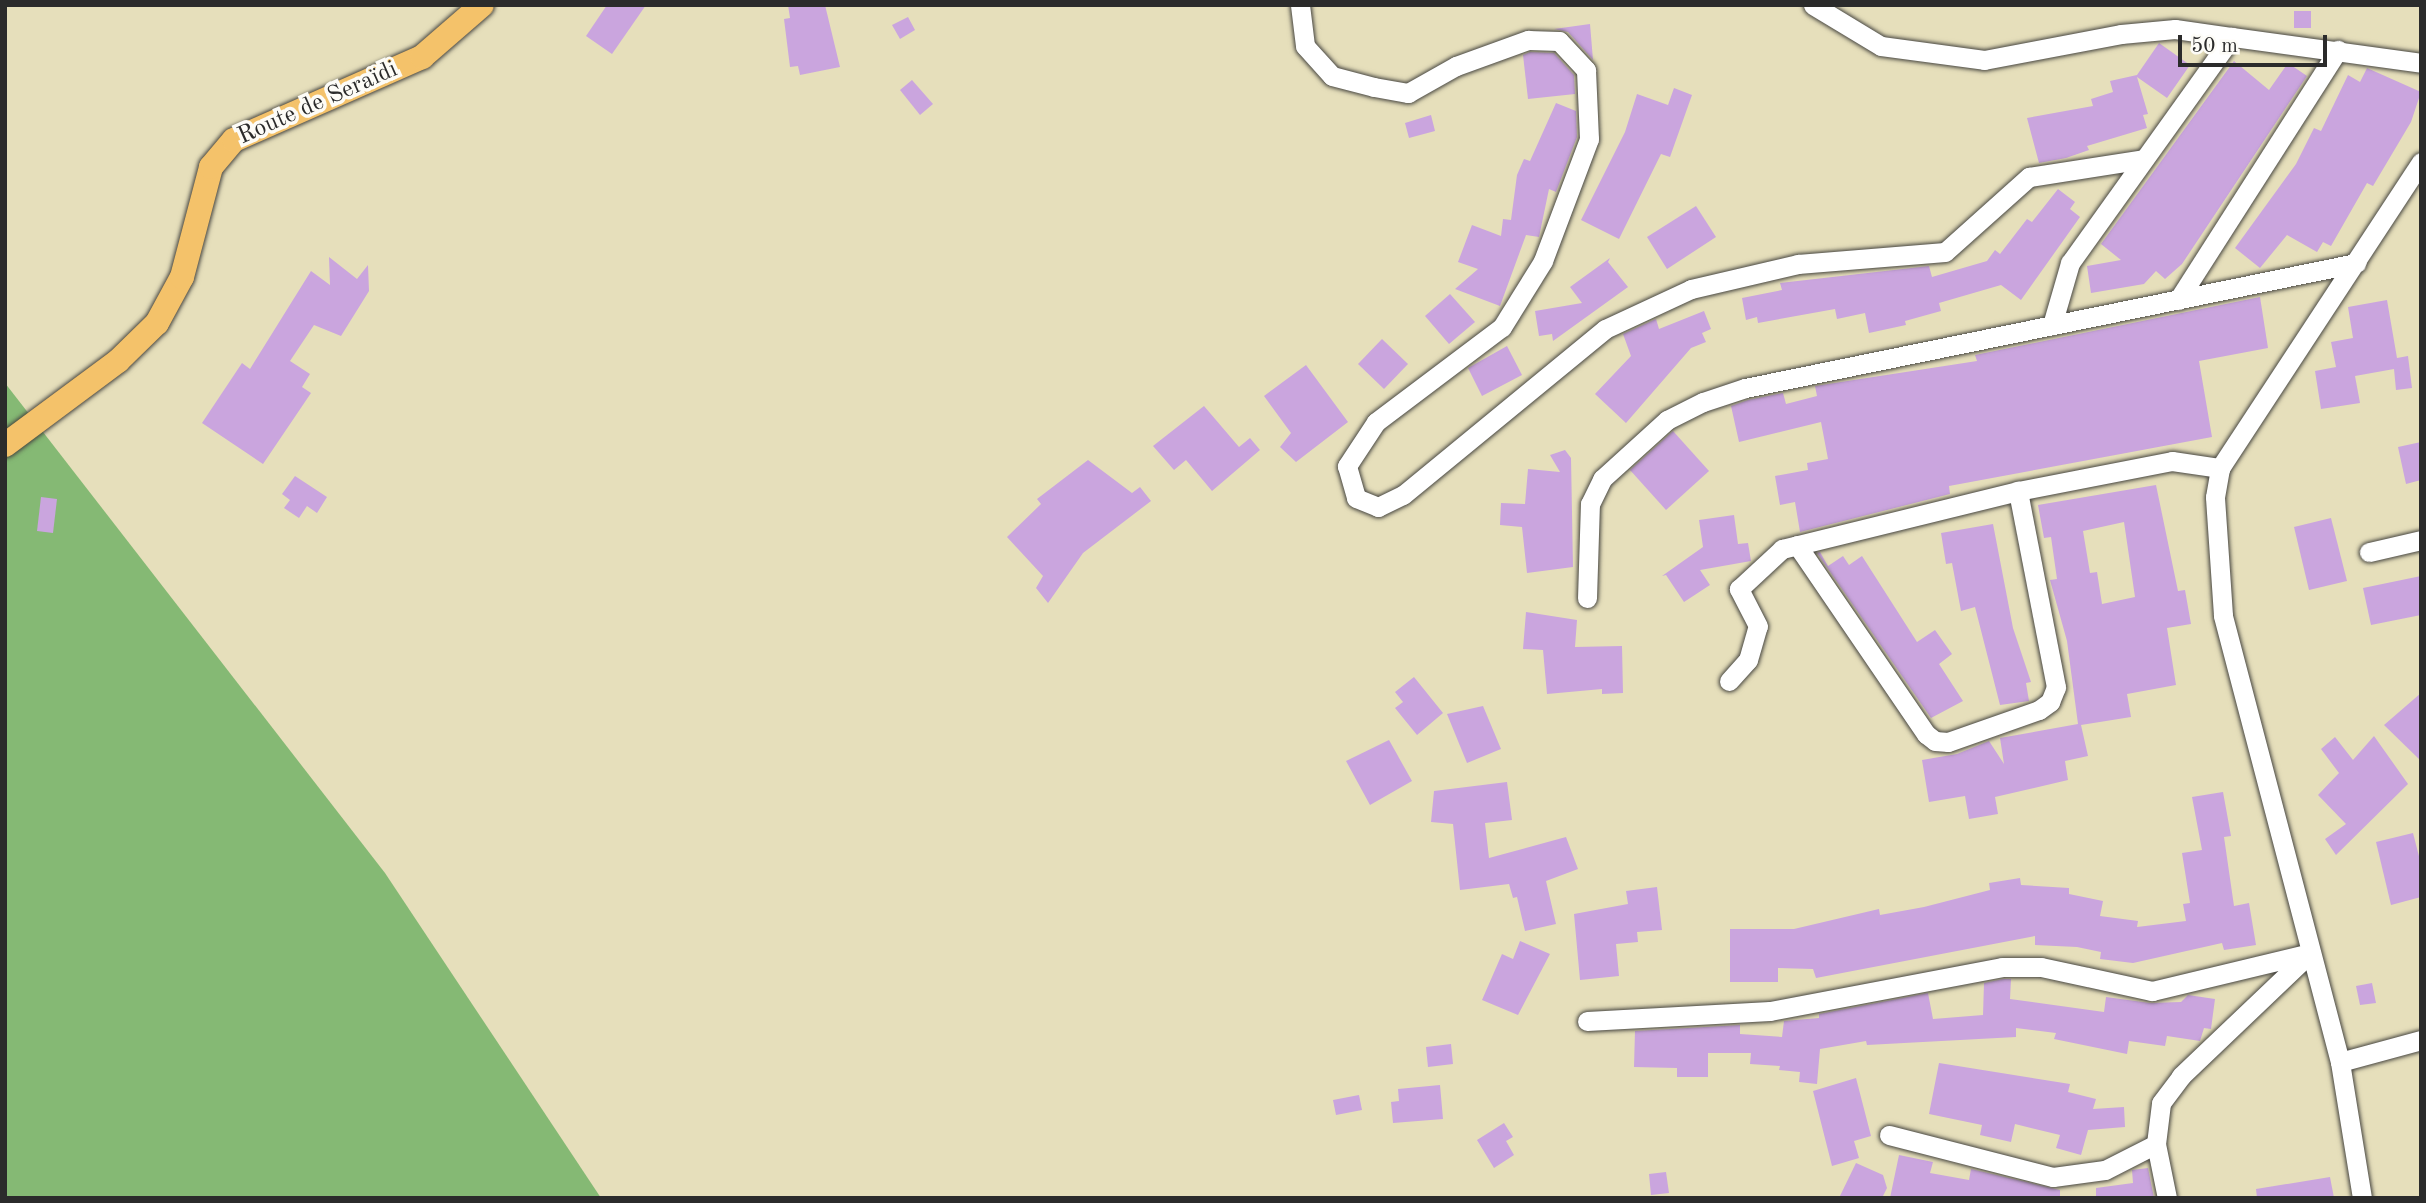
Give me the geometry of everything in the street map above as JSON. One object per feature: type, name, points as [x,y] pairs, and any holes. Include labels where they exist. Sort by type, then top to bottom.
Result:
[{"type":"main road","name":"Route de Seraïdi","points":[[5,444],[118,361],[157,323],[182,277],[207,175],[219,154],[234,140],[422,57],[482,5]]},
{"type":"street","points":[[1300,5],[1305,46],[1332,76],[1374,86],[1408,93],[1456,66],[1528,40],[1559,41],[1586,70],[1589,139],[1543,261],[1502,327],[1376,422],[1347,466],[1356,498],[1378,506],[1403,495],[1605,329],[1691,289],[1798,264],[1945,252],[2029,177],[2144,159]]},
{"type":"street","points":[[1813,5],[1881,46],[1984,60],[2120,34],[2175,29],[2421,63]]},
{"type":"street","points":[[2052,326],[2070,262],[2232,37]]},
{"type":"street","points":[[2178,300],[2337,50]]},
{"type":"street","points":[[2362,1198],[2340,1062],[2223,614],[2216,522],[2220,468],[2421,162]]},
{"type":"street","points":[[1587,598],[1590,504],[1602,479],[1667,421],[1745,388],[2356,263]]},
{"type":"street","points":[[1729,681],[1748,660],[1758,626],[1739,589],[1783,549],[2018,491],[2172,461],[2220,468]]},
{"type":"street","points":[[1797,545],[1926,734],[1934,741],[1948,742],[2039,709],[2050,702],[2056,687],[2018,491]]},
{"type":"street","points":[[2369,552],[2421,540]]},
{"type":"street","points":[[1587,1021],[1770,1011],[2002,967],[2041,967],[2152,991],[2310,953]]},
{"type":"street","points":[[2167,1198],[2155,1144],[2161,1103],[2181,1076],[2310,953]]},
{"type":"street","points":[[2340,1062],[2421,1040]]},
{"type":"street","points":[[1889,1135],[2053,1177],[2105,1170],[2155,1144]]},
{"type":"green space","points":[[5,383],[385,873],[601,1198],[5,1198]]},
{"type":"building","points":[[607,5],[646,5],[612,54],[586,36]]},
{"type":"building","points":[[788,5],[825,5],[840,67],[800,75],[798,66],[790,67],[784,19],[790,18]]},
{"type":"building","points":[[2294,11],[2311,11],[2311,28],[2294,28]]},
{"type":"building","points":[[908,17],[915,30],[900,39],[892,25]]},
{"type":"building","points":[[1590,24],[1593,60],[1568,32],[1554,29]]},
{"type":"building","points":[[2159,43],[2190,65],[2167,98],[2137,77],[2148,114],[2143,115],[2147,128],[2087,146],[2089,150],[2066,158],[2039,163],[2027,118],[2093,106],[2091,99],[2113,92],[2110,81],[2137,75]]},
{"type":"building","points":[[1530,52],[1554,53],[1574,75],[1575,94],[1528,99],[1523,55]]},
{"type":"building","points":[[2234,61],[2269,90],[2288,63],[2307,76],[2182,264],[2165,279],[2156,271],[2144,284],[2091,293],[2087,266],[2121,260],[2101,244]]},
{"type":"building","points":[[2367,68],[2421,92],[2411,122],[2373,186],[2367,183],[2331,246],[2323,242],[2317,252],[2287,235],[2260,268],[2235,248],[2296,164],[2314,128],[2321,131],[2348,75],[2360,82]]},
{"type":"building","points":[[912,80],[933,104],[920,115],[900,90]]},
{"type":"building","points":[[1674,88],[1692,95],[1670,157],[1661,154],[1619,239],[1581,220],[1625,132],[1637,94],[1668,105]]},
{"type":"building","points":[[1556,103],[1576,111],[1577,137],[1556,192],[1549,189],[1539,237],[1526,235],[1500,306],[1455,289],[1478,269],[1458,262],[1472,225],[1501,236],[1503,219],[1511,220],[1517,175],[1524,159],[1530,161]]},
{"type":"building","points":[[1431,115],[1435,131],[1409,138],[1405,123]]},
{"type":"building","points":[[2058,189],[2075,202],[2070,209],[2080,217],[2021,300],[2001,285],[1939,303],[1941,311],[1905,321],[1906,325],[1869,333],[1865,313],[1837,319],[1835,309],[1758,323],[1757,317],[1746,320],[1742,298],[1782,290],[1780,283],[1929,266],[1932,277],[1987,261],[1995,250],[2000,254],[2027,219],[2032,222]]},
{"type":"building","points":[[1696,206],[1716,237],[1667,269],[1647,237]]},
{"type":"building","points":[[329,257],[357,279],[368,265],[369,291],[341,336],[314,325],[290,361],[310,374],[302,387],[311,393],[263,464],[202,423],[242,363],[250,369],[311,271],[330,285]]},
{"type":"building","points":[[1610,258],[1608,262],[1628,287],[1553,341],[1552,334],[1539,336],[1535,311],[1582,303],[1570,287]]},
{"type":"building","points":[[1450,294],[1475,322],[1449,344],[1425,316]]},
{"type":"building","points":[[2260,297],[2268,348],[2199,361],[2212,437],[1949,486],[1950,494],[1800,532],[1795,502],[1780,505],[1775,476],[1808,470],[1807,463],[1828,459],[1821,422],[1739,442],[1731,406],[1748,400],[1783,393],[1786,404],[1817,396],[1815,386],[1977,361],[1975,355]]},
{"type":"building","points":[[2387,300],[2397,358],[2408,356],[2412,388],[2396,390],[2394,369],[2355,376],[2360,403],[2321,409],[2315,371],[2336,367],[2331,342],[2353,338],[2348,307]]},
{"type":"building","points":[[1704,311],[1711,329],[1702,333],[1706,342],[1691,348],[1626,423],[1595,394],[1631,356],[1623,334],[1656,319],[1659,329]]},
{"type":"building","points":[[1382,339],[1408,364],[1384,389],[1358,364]]},
{"type":"building","points":[[1507,346],[1522,375],[1482,396],[1468,368]]},
{"type":"building","points":[[1306,365],[1348,422],[1296,462],[1280,447],[1291,433],[1264,396]]},
{"type":"building","points":[[1204,406],[1239,447],[1250,438],[1260,450],[1212,491],[1186,460],[1174,470],[1153,446]]},
{"type":"building","points":[[1673,431],[1709,471],[1666,510],[1630,470]]},
{"type":"building","points":[[2421,442],[2421,480],[2406,484],[2398,447]]},
{"type":"building","points":[[1565,450],[1571,458],[1573,567],[1527,573],[1522,527],[1500,525],[1501,503],[1525,504],[1528,469],[1560,472],[1550,455]]},
{"type":"building","points":[[1088,460],[1132,493],[1140,487],[1151,501],[1083,553],[1048,603],[1036,588],[1043,576],[1007,537],[1041,504],[1037,499]]},
{"type":"building","points":[[295,476],[327,497],[317,513],[307,506],[299,518],[284,508],[290,500],[282,494]]},
{"type":"building","points":[[2156,485],[2178,591],[2185,590],[2191,624],[2167,628],[2176,685],[2127,694],[2131,717],[2081,725],[2088,756],[2065,761],[2068,780],[1995,797],[1998,814],[1969,819],[1965,796],[1929,802],[1922,760],[1957,754],[1989,741],[2004,764],[2000,738],[2078,724],[2067,641],[2050,580],[2057,579],[2051,537],[2044,538],[2038,505]],"holes":[[[2124,522],[2135,597],[2102,604],[2097,572],[2090,573],[2083,531]]]},
{"type":"building","points":[[41,497],[57,499],[53,533],[37,531]]},
{"type":"building","points":[[1734,515],[1738,544],[1748,543],[1751,561],[1700,570],[1710,585],[1684,602],[1666,575],[1662,576],[1703,547],[1699,520]]},
{"type":"building","points":[[2331,518],[2347,581],[2309,590],[2294,527]]},
{"type":"building","points":[[1993,524],[2013,628],[2031,682],[2026,683],[2029,701],[2000,705],[1975,607],[1961,611],[1952,563],[1946,564],[1941,533]]},
{"type":"building","points":[[1820,552],[1828,566],[1843,556],[1849,565],[1862,556],[1917,642],[1935,630],[1952,654],[1939,664],[1963,701],[1931,718],[1817,553]]},
{"type":"building","points":[[2421,576],[2421,615],[2371,625],[2363,588]]},
{"type":"building","points":[[1526,612],[1577,620],[1575,647],[1622,646],[1623,693],[1602,694],[1602,689],[1547,694],[1543,650],[1523,649]]},
{"type":"building","points":[[1414,677],[1443,713],[1417,735],[1395,708],[1403,702],[1395,692]]},
{"type":"building","points":[[2421,693],[2421,761],[2384,725]]},
{"type":"building","points":[[1483,706],[1501,749],[1467,763],[1447,714]]},
{"type":"building","points":[[2374,736],[2408,784],[2336,855],[2325,839],[2346,824],[2318,795],[2339,773],[2321,749],[2335,737],[2353,760]]},
{"type":"building","points":[[1389,740],[1412,781],[1370,805],[1346,761]]},
{"type":"building","points":[[1507,782],[1512,820],[1485,823],[1489,858],[1566,837],[1578,869],[1546,881],[1556,924],[1525,931],[1517,897],[1513,898],[1509,884],[1460,890],[1453,824],[1431,822],[1434,791]]},
{"type":"building","points":[[2223,792],[2231,836],[2224,837],[2234,906],[2249,903],[2256,945],[2224,950],[2222,943],[2133,963],[2100,959],[2101,952],[2077,947],[2035,945],[2035,936],[1816,978],[1813,969],[1778,968],[1778,982],[1730,982],[1730,929],[1794,929],[1879,909],[1880,915],[1990,890],[1989,883],[2020,878],[2021,885],[2069,888],[2069,894],[2103,901],[2100,916],[2138,921],[2137,927],[2186,921],[2183,904],[2190,903],[2182,853],[2202,850],[2192,797]]},
{"type":"building","points":[[2413,833],[2421,864],[2421,897],[2391,905],[2376,842]]},
{"type":"building","points":[[1657,887],[1662,930],[1637,932],[1638,942],[1616,944],[1619,976],[1580,980],[1574,914],[1628,904],[1626,891]]},
{"type":"building","points":[[1520,941],[1550,954],[1518,1015],[1482,1000],[1502,954],[1513,959]]},
{"type":"building","points":[[2011,979],[2010,999],[2104,1012],[2106,997],[2150,1003],[2181,1002],[2188,995],[2215,999],[2211,1029],[2204,1028],[2200,1041],[2167,1036],[2165,1046],[2129,1041],[2127,1054],[2054,1039],[2056,1033],[2016,1028],[2016,1037],[1867,1045],[1866,1041],[1820,1049],[1817,1084],[1799,1082],[1800,1072],[1779,1070],[1780,1066],[1750,1064],[1751,1053],[1708,1053],[1708,1077],[1677,1077],[1677,1068],[1634,1067],[1635,1031],[1740,1025],[1740,1034],[1782,1037],[1784,1021],[1819,1018],[1819,1014],[1928,993],[1933,1019],[1983,1015],[1984,983]]},
{"type":"building","points":[[2372,983],[2376,1003],[2360,1005],[2356,986]]},
{"type":"building","points":[[1451,1044],[1453,1064],[1428,1067],[1426,1047]]},
{"type":"building","points":[[1939,1063],[2070,1084],[2068,1092],[2096,1099],[2093,1109],[2124,1107],[2125,1127],[2088,1130],[2081,1155],[2056,1148],[2060,1135],[2015,1124],[2011,1142],[1980,1135],[1982,1125],[1929,1114]]},
{"type":"building","points":[[1856,1078],[1871,1136],[1854,1141],[1859,1158],[1832,1166],[1813,1091]]},
{"type":"building","points":[[1440,1085],[1443,1119],[1393,1123],[1391,1102],[1399,1101],[1398,1089]]},
{"type":"building","points":[[1359,1095],[1362,1110],[1336,1115],[1333,1100]]},
{"type":"building","points":[[1504,1123],[1513,1137],[1506,1141],[1514,1155],[1494,1168],[1477,1140]]},
{"type":"building","points":[[1899,1155],[1933,1162],[1930,1173],[1969,1180],[1971,1169],[2060,1190],[2060,1198],[1890,1198]]},
{"type":"building","points":[[1856,1163],[1883,1175],[1887,1188],[1882,1198],[1839,1198]]},
{"type":"building","points":[[2148,1168],[2154,1198],[2096,1198],[2096,1188],[2133,1183],[2132,1170]]},
{"type":"building","points":[[1666,1172],[1669,1193],[1651,1195],[1649,1174]]},
{"type":"building","points":[[2330,1177],[2334,1198],[2257,1198],[2256,1189]]}]
